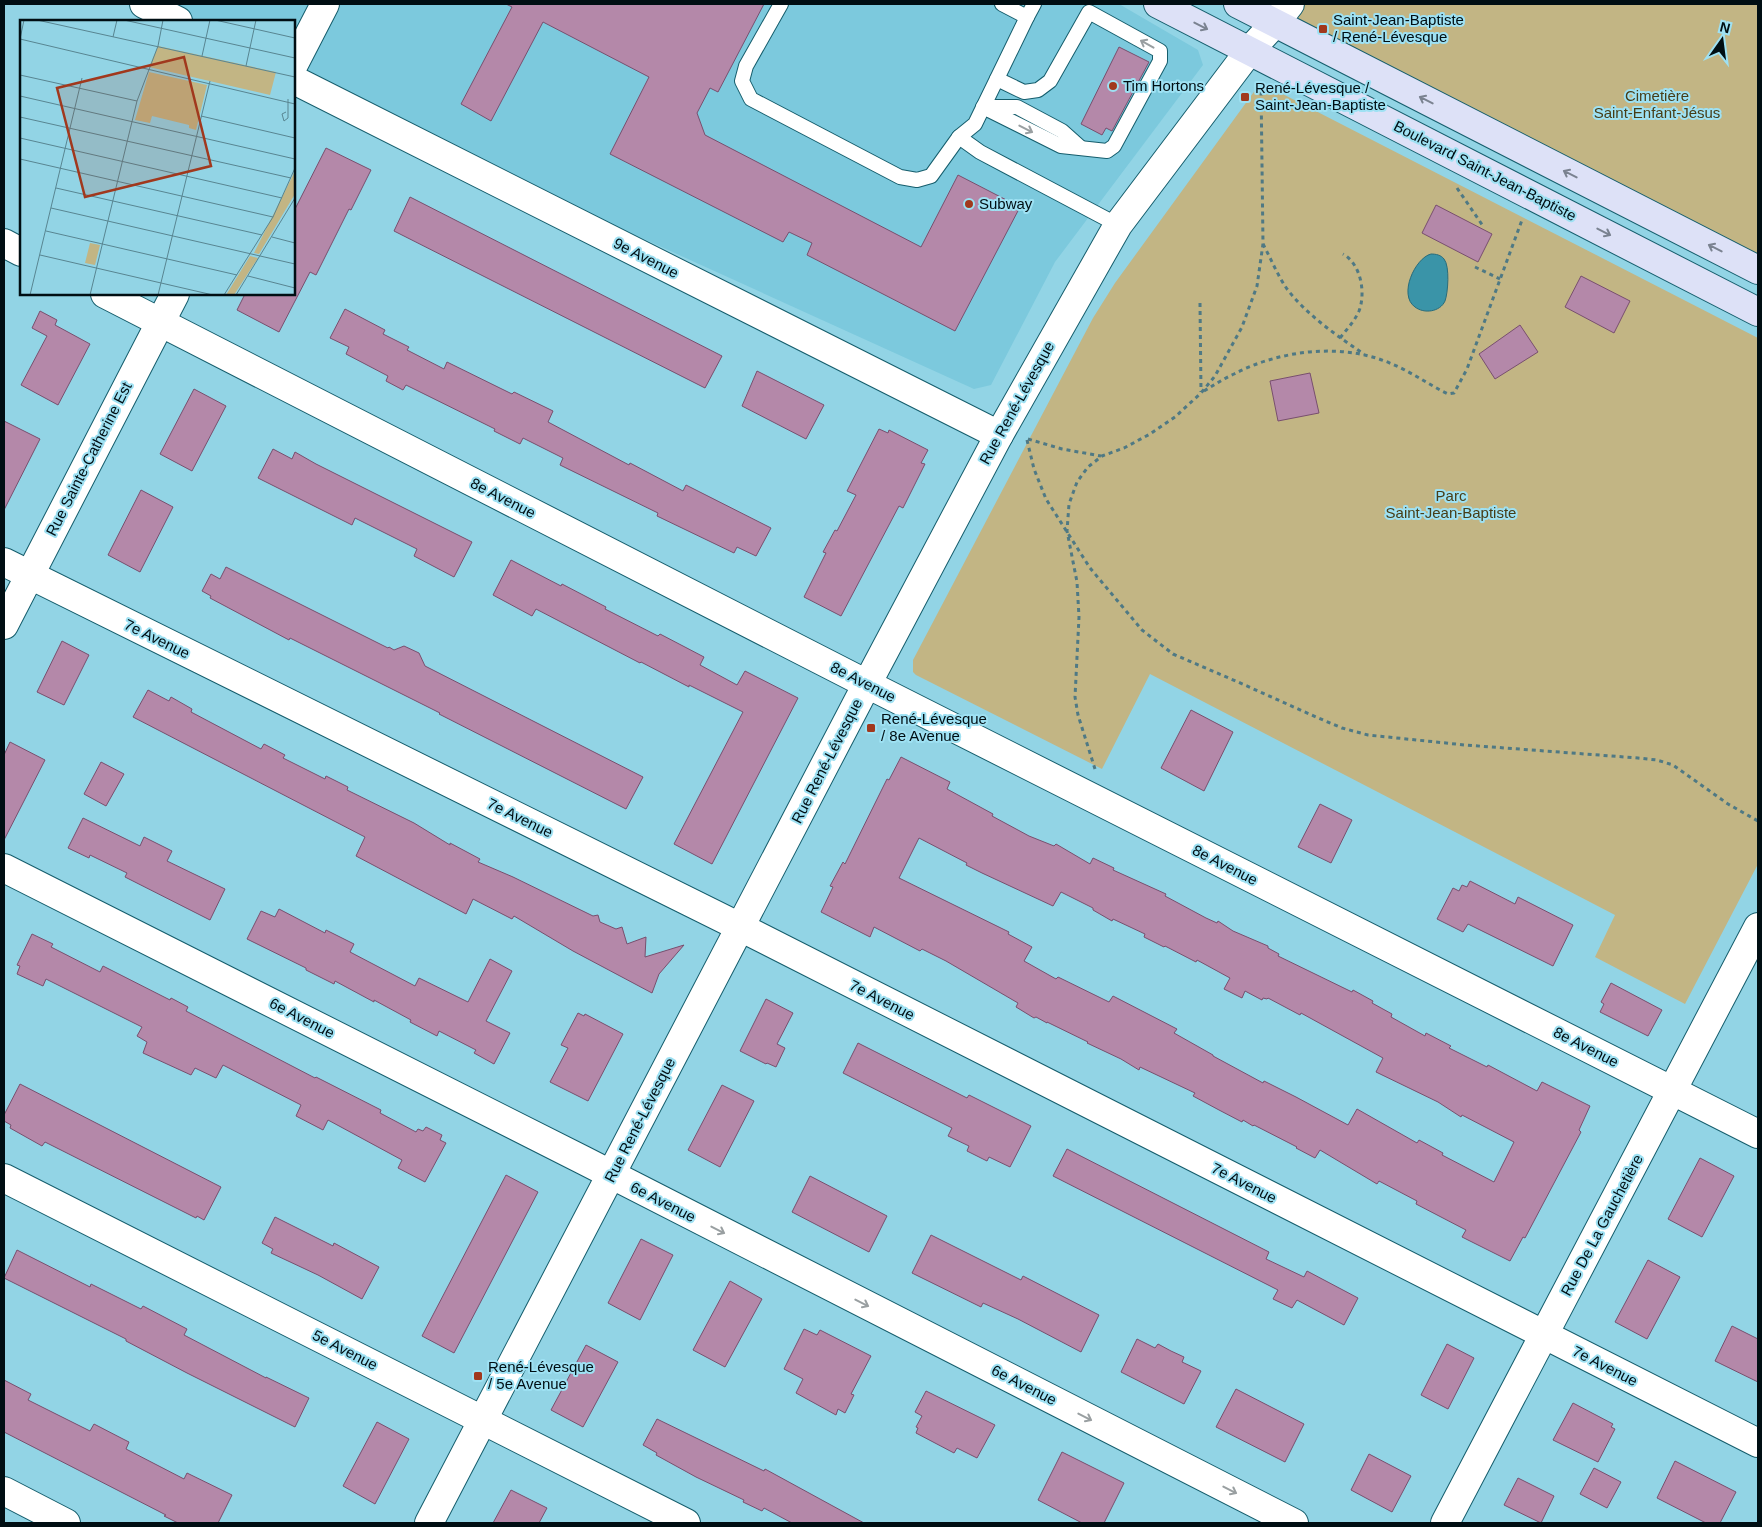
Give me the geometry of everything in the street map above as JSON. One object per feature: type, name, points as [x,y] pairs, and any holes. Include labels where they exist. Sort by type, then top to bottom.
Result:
[{"type":"main road","name":"Boulevard Saint-Jean-Baptiste","points":[[1158,4],[1758,312]]},
{"type":"main road","points":[[1238,4],[1283,13],[1758,270]]},
{"type":"street","points":[[144,4],[176,20]]},
{"type":"street","points":[[295,62],[325,4]]},
{"type":"street","name":"Rue René-Lévesque","points":[[429,1523],[999,435],[1118,225],[1283,13]]},
{"type":"street","name":"9e Avenue","points":[[295,81],[999,435]]},
{"type":"street","points":[[4,243],[20,251]]},
{"type":"street","name":"8e Avenue","points":[[106,295],[867,684],[1758,1134]]},
{"type":"street","name":"Rue Sainte-Catherine Est","points":[[4,625],[174,295]]},
{"type":"street","name":"7e Avenue","points":[[4,562],[740,928],[1758,1443]]},
{"type":"street","name":"6e Avenue","points":[[4,868],[1294,1523]]},
{"type":"street","name":"Rue De La Gauchetière","points":[[1445,1523],[1758,927]]},
{"type":"street","name":"5e Avenue","points":[[4,1178],[686,1523]]},
{"type":"street","points":[[4,1491],[66,1523]]},
{"type":"lane","points":[[780,4],[746,66],[742,81],[751,99],[900,177],[917,180],[931,176],[959,137],[975,124],[1034,4]]},
{"type":"lane","points":[[1002,4],[1027,17]]},
{"type":"lane","points":[[983,107],[1061,146],[1106,151],[1114,146],[1160,60],[1160,51],[1089,12],[1050,81],[1038,90],[1024,92],[996,79]]},
{"type":"lane","points":[[959,137],[985,155],[1118,225]]},
{"type":"path","points":[[1202,393],[1215,376],[1242,327],[1257,286],[1263,244],[1262,102],[1254,52]]},
{"type":"path","points":[[1263,244],[1287,288],[1318,320],[1340,338],[1365,354],[1392,364],[1448,394],[1454,393],[1467,369],[1531,194]]},
{"type":"path","points":[[1340,338],[1353,322],[1360,309],[1361,297],[1361,283],[1356,268],[1350,258],[1343,254]]},
{"type":"path","points":[[1475,267],[1500,279]]},
{"type":"path","points":[[1200,303],[1202,393]]},
{"type":"path","points":[[1106,805],[1078,715],[1075,697],[1079,617],[1077,582],[1067,531],[1069,504],[1077,482],[1088,467],[1102,456],[1124,448],[1150,434],[1175,417],[1202,393],[1234,373],[1266,361],[1296,354],[1331,350],[1365,354]]},
{"type":"path","points":[[1102,456],[1062,450],[1026,438],[1034,470],[1046,498],[1090,568],[1142,630],[1173,654],[1342,728],[1368,734],[1657,760],[1673,765],[1728,804],[1758,821]]},
{"type":"shaded area","points":[[144,4],[1119,4],[1198,50],[1203,65],[1055,262],[991,385],[974,389],[295,80],[295,20],[176,20]]},
{"type":"shaded area","points":[[1431,254],[1440,256],[1446,262],[1448,286],[1443,305],[1436,310],[1423,311],[1415,307],[1410,301],[1408,286],[1414,269],[1419,262]]},
{"type":"green space","name":"Cimetière Saint-Enfant-Jésus","points":[[1290,4],[1758,4],[1758,270],[1275,23]]},
{"type":"green space","name":"Parc Saint-Jean-Baptiste","points":[[1267,86],[1758,338],[1758,864],[1685,1004],[1595,957],[1615,915],[1150,674],[1102,769],[913,672],[913,660],[1093,318],[1115,283],[1256,89]]},
{"type":"building","points":[[506,4],[764,4],[718,92],[710,88],[697,113],[705,135],[921,247],[958,175],[1020,207],[955,331],[807,255],[812,243],[789,232],[783,242],[610,154],[649,77],[543,22],[491,121],[461,104],[512,7]]},
{"type":"building","points":[[1119,47],[1149,62],[1112,131],[1106,128],[1102,135],[1081,124]]},
{"type":"building","points":[[326,148],[371,170],[316,275],[310,272],[279,332],[237,310],[244,295],[295,295],[295,209]]},
{"type":"building","points":[[410,197],[722,356],[705,388],[394,231]]},
{"type":"building","points":[[1436,205],[1492,234],[1478,262],[1422,233]]},
{"type":"building","points":[[1581,276],[1630,301],[1614,333],[1565,307]]},
{"type":"building","points":[[345,309],[385,330],[383,334],[409,347],[407,350],[444,369],[447,362],[512,394],[514,392],[553,411],[548,422],[629,465],[630,463],[683,491],[686,485],[771,528],[756,556],[737,547],[734,553],[657,516],[658,513],[560,465],[563,458],[523,438],[520,444],[494,431],[495,429],[406,385],[403,390],[386,381],[388,376],[346,354],[349,347],[330,338]]},
{"type":"building","points":[[40,311],[57,320],[55,325],[90,344],[58,405],[21,385],[47,336],[32,328]]},
{"type":"building","points":[[1520,325],[1538,352],[1495,379],[1479,354]]},
{"type":"building","points":[[757,371],[824,405],[806,439],[742,406]]},
{"type":"building","points":[[1310,373],[1319,413],[1278,421],[1270,381]]},
{"type":"building","points":[[194,389],[226,406],[192,471],[160,454]]},
{"type":"building","points":[[4,421],[40,439],[4,510]]},
{"type":"building","points":[[879,429],[888,433],[889,430],[928,450],[921,463],[925,464],[903,508],[899,506],[841,616],[804,597],[826,553],[823,552],[835,530],[837,531],[856,495],[847,491]]},
{"type":"building","points":[[273,449],[292,459],[295,452],[472,542],[454,577],[414,556],[417,549],[355,518],[352,525],[258,478]]},
{"type":"building","points":[[141,490],[173,507],[140,572],[108,555]]},
{"type":"building","points":[[511,560],[561,586],[562,584],[606,607],[605,609],[658,636],[660,634],[704,657],[700,665],[737,685],[745,671],[798,698],[712,864],[674,844],[743,712],[640,663],[536,609],[532,616],[493,595]]},
{"type":"building","points":[[226,567],[388,648],[394,650],[404,646],[419,653],[425,666],[643,777],[626,809],[440,713],[290,638],[289,640],[210,598],[211,596],[202,591],[211,574],[220,579]]},
{"type":"building","points":[[62,641],[89,655],[64,705],[37,692]]},
{"type":"building","points":[[148,690],[169,701],[171,697],[192,709],[191,712],[261,749],[264,744],[285,755],[283,758],[325,779],[326,776],[348,787],[347,790],[414,823],[450,845],[450,843],[480,859],[478,862],[593,916],[598,915],[600,922],[616,929],[622,927],[627,944],[646,937],[645,957],[684,945],[659,974],[652,993],[573,951],[514,916],[512,919],[473,899],[466,914],[356,856],[365,837],[133,717]]},
{"type":"building","points":[[1191,710],[1233,732],[1204,791],[1161,768]]},
{"type":"building","points":[[10,742],[45,760],[4,840],[4,755]]},
{"type":"building","points":[[901,757],[950,782],[947,789],[1029,836],[1054,846],[1056,844],[1090,864],[1093,858],[1114,868],[1113,870],[1166,894],[1165,896],[1206,918],[1217,923],[1218,921],[1233,931],[1268,946],[1268,948],[1279,954],[1278,956],[1352,992],[1353,990],[1392,1014],[1391,1017],[1425,1036],[1426,1033],[1451,1046],[1449,1048],[1487,1067],[1488,1065],[1537,1091],[1542,1082],[1590,1106],[1579,1130],[1581,1132],[1525,1238],[1523,1237],[1510,1261],[1462,1237],[1466,1230],[1416,1204],[1417,1201],[1379,1181],[1377,1184],[1320,1150],[1315,1158],[1254,1125],[1243,1120],[1242,1122],[1193,1096],[1195,1093],[1140,1067],[1139,1070],[1088,1042],[1036,1017],[1034,1018],[1016,1007],[1018,1003],[922,949],[920,951],[874,927],[870,937],[821,912],[833,887],[830,886],[843,862],[845,864],[887,779],[889,780]],"holes":[[[919,838],[967,863],[966,865],[1053,906],[1061,892],[1093,908],[1093,910],[1112,921],[1113,919],[1145,934],[1144,937],[1196,962],[1197,960],[1230,978],[1224,989],[1242,998],[1245,991],[1262,1000],[1263,998],[1268,998],[1300,1015],[1301,1013],[1383,1058],[1376,1072],[1438,1102],[1461,1117],[1462,1115],[1514,1142],[1494,1182],[1442,1155],[1443,1153],[1419,1140],[1417,1143],[1357,1109],[1348,1125],[1213,1056],[1174,1033],[1177,1029],[1113,996],[1109,1002],[1058,977],[1056,979],[1024,961],[1032,947],[1008,934],[1009,932],[899,878]]]},
{"type":"building","points":[[101,762],[124,774],[106,806],[84,794]]},
{"type":"building","points":[[1320,804],[1352,820],[1331,863],[1298,847]]},
{"type":"building","points":[[83,818],[140,846],[144,837],[172,851],[167,861],[225,889],[210,920],[125,877],[127,873],[90,855],[89,858],[68,848]]},
{"type":"building","points":[[1470,881],[1515,904],[1518,897],[1573,925],[1553,966],[1468,924],[1463,932],[1437,919],[1453,888],[1459,891],[1462,885],[1467,887]]},
{"type":"building","points":[[279,909],[325,933],[326,930],[354,944],[350,952],[415,986],[419,978],[468,1002],[490,959],[512,971],[486,1021],[510,1033],[494,1064],[474,1053],[476,1050],[439,1031],[437,1036],[374,1000],[374,1002],[335,981],[334,984],[247,939],[261,911],[275,917]]},
{"type":"building","points":[[32,934],[53,944],[51,947],[100,972],[103,966],[170,1000],[171,998],[188,1007],[186,1011],[381,1110],[380,1113],[416,1132],[418,1129],[423,1131],[426,1127],[442,1135],[440,1140],[446,1143],[425,1182],[398,1168],[402,1160],[328,1120],[323,1130],[296,1116],[301,1105],[223,1065],[216,1078],[195,1068],[191,1075],[143,1053],[147,1042],[137,1036],[142,1027],[46,979],[43,986],[17,974],[20,966],[17,965]]},
{"type":"building","points":[[1611,983],[1662,1010],[1648,1036],[1600,1012],[1604,1004],[1601,1002]]},
{"type":"building","points":[[766,999],[793,1013],[777,1044],[785,1048],[776,1067],[740,1051]]},
{"type":"building","points":[[578,1013],[584,1016],[585,1014],[623,1034],[588,1101],[550,1082],[568,1048],[561,1045]]},
{"type":"building","points":[[858,1043],[967,1098],[969,1095],[1031,1126],[1010,1167],[989,1157],[987,1161],[967,1151],[969,1146],[948,1136],[952,1128],[843,1073]]},
{"type":"building","points":[[20,1084],[221,1187],[204,1220],[197,1216],[196,1218],[45,1142],[42,1146],[10,1128],[11,1125],[4,1121],[4,1115]]},
{"type":"building","points":[[722,1085],[754,1101],[720,1167],[688,1150]]},
{"type":"building","points":[[1067,1149],[1269,1252],[1266,1259],[1304,1277],[1307,1271],[1358,1298],[1344,1325],[1297,1300],[1292,1308],[1273,1299],[1278,1290],[1053,1176]]},
{"type":"building","points":[[1700,1158],[1734,1176],[1702,1237],[1668,1219]]},
{"type":"building","points":[[506,1175],[538,1192],[454,1353],[422,1336]]},
{"type":"building","points":[[810,1176],[887,1216],[869,1252],[792,1212]]},
{"type":"building","points":[[275,1217],[333,1246],[334,1243],[379,1267],[362,1299],[318,1275],[271,1253],[273,1249],[262,1243]]},
{"type":"building","points":[[931,1235],[1021,1280],[1023,1276],[1099,1315],[1081,1352],[1018,1319],[983,1303],[981,1307],[912,1273]]},
{"type":"building","points":[[641,1239],[673,1255],[640,1320],[608,1303]]},
{"type":"building","points":[[17,1250],[90,1287],[91,1284],[141,1309],[143,1306],[187,1329],[184,1335],[309,1398],[295,1427],[4,1278]]},
{"type":"building","points":[[1648,1260],[1680,1277],[1647,1339],[1615,1322]]},
{"type":"building","points":[[730,1281],[762,1299],[725,1367],[693,1350]]},
{"type":"building","points":[[1732,1326],[1758,1339],[1758,1382],[1715,1361]]},
{"type":"building","points":[[804,1329],[817,1335],[820,1330],[871,1356],[851,1394],[854,1395],[845,1413],[838,1409],[836,1415],[796,1393],[803,1379],[784,1369]]},
{"type":"building","points":[[1137,1339],[1155,1348],[1158,1344],[1184,1357],[1182,1362],[1201,1371],[1184,1404],[1121,1372]]},
{"type":"building","points":[[1447,1344],[1474,1358],[1448,1409],[1421,1395]]},
{"type":"building","points":[[586,1345],[618,1362],[583,1427],[551,1410]]},
{"type":"building","points":[[4,1380],[31,1394],[28,1400],[90,1431],[94,1424],[129,1442],[126,1449],[184,1479],[187,1473],[232,1495],[218,1523],[178,1523],[164,1516],[166,1515],[4,1432]]},
{"type":"building","points":[[1236,1389],[1304,1424],[1285,1462],[1216,1427]]},
{"type":"building","points":[[926,1391],[995,1425],[977,1458],[957,1448],[954,1453],[916,1433],[918,1428],[916,1427],[922,1416],[915,1412]]},
{"type":"building","points":[[1573,1403],[1613,1424],[1611,1427],[1615,1429],[1598,1462],[1553,1440]]},
{"type":"building","points":[[657,1419],[764,1471],[765,1469],[864,1523],[792,1523],[764,1508],[762,1511],[743,1502],[744,1500],[656,1455],[657,1453],[643,1445]]},
{"type":"building","points":[[377,1422],[409,1439],[375,1504],[343,1486]]},
{"type":"building","points":[[1062,1452],[1124,1483],[1104,1523],[1082,1523],[1038,1500]]},
{"type":"building","points":[[1369,1454],[1411,1476],[1392,1512],[1351,1490]]},
{"type":"building","points":[[1675,1461],[1736,1492],[1720,1523],[1706,1523],[1657,1498]]},
{"type":"building","points":[[1594,1468],[1621,1482],[1607,1508],[1580,1494]]},
{"type":"building","points":[[1518,1478],[1554,1496],[1541,1523],[1504,1505]]},
{"type":"building","points":[[511,1490],[547,1508],[539,1523],[493,1523]]},
{"type":"place","name":"Saint-Jean-Baptiste / René-Lévesque","points":[[1323,29]]},
{"type":"place","name":"Tim Hortons","points":[[1113,86]]},
{"type":"place","name":"René-Lévesque / Saint-Jean-Baptiste","points":[[1245,97]]},
{"type":"place","name":"Subway","points":[[969,204]]},
{"type":"place","name":"René-Lévesque / 8e Avenue","points":[[871,728]]},
{"type":"place","name":"René-Lévesque / 5e Avenue","points":[[478,1376]]}]
